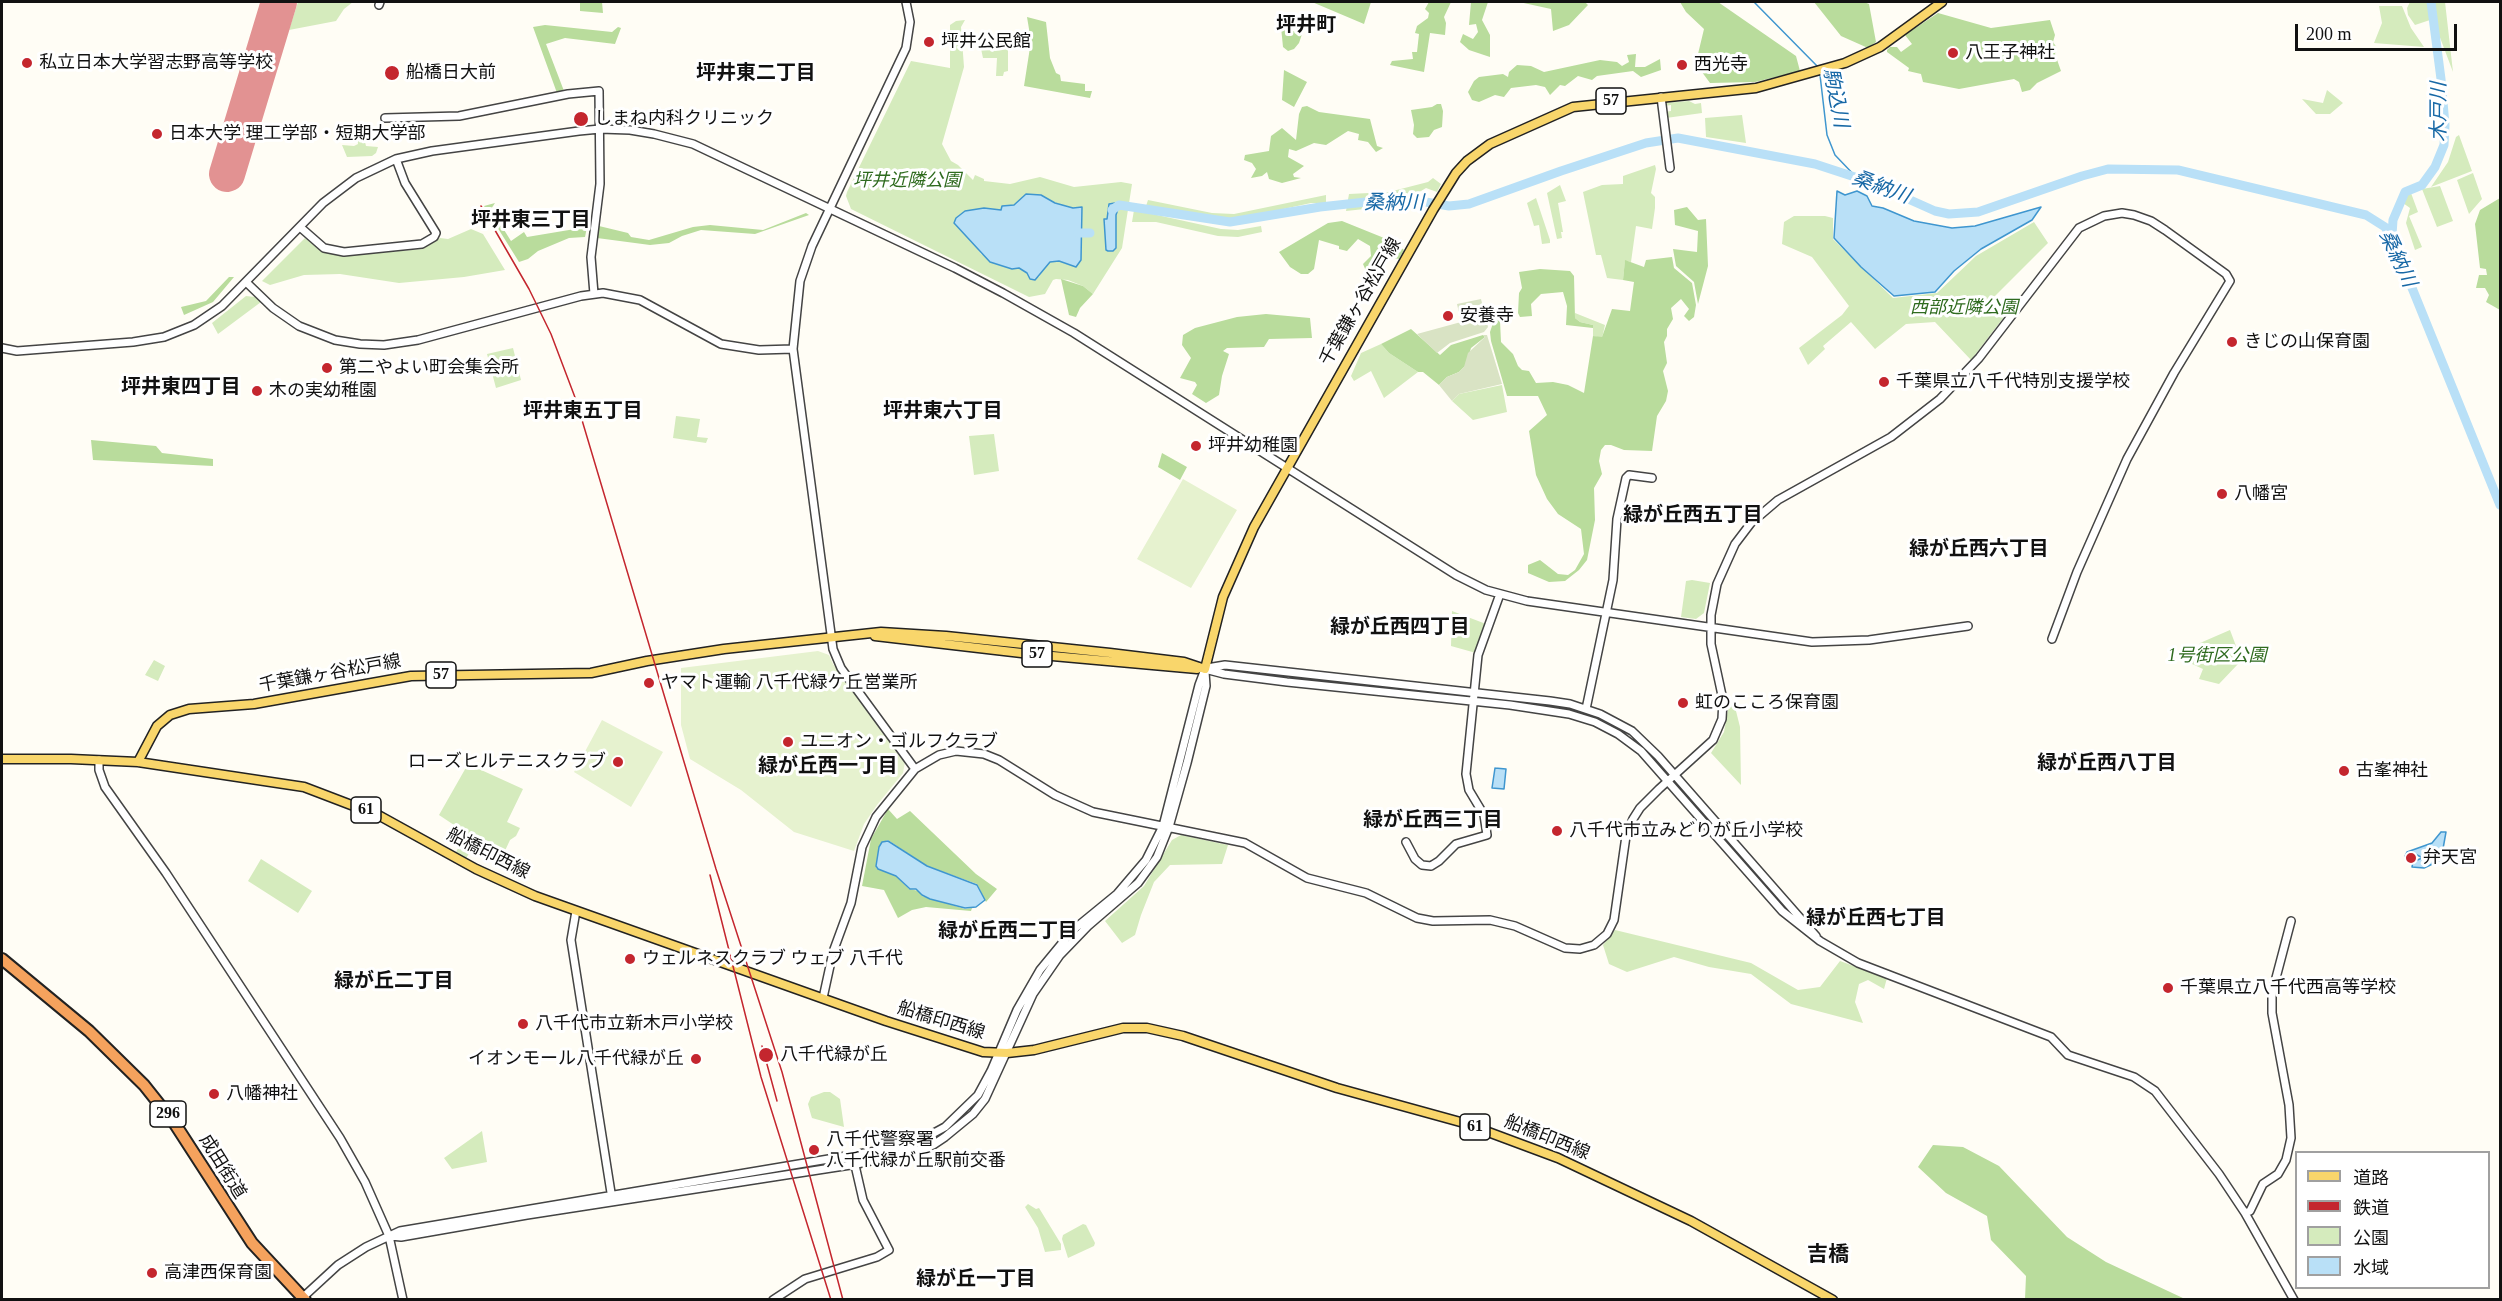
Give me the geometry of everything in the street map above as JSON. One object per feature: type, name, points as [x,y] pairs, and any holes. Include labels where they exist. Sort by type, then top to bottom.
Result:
[{"type":"highway","name":"成田街道","points":[[2,959],[89,1031],[144,1085],[175,1124],[252,1243],[302,1299]]},
{"type":"main road","name":"千葉鎌ヶ谷松戸線","points":[[138,762],[157,726],[170,715],[189,709],[254,704],[411,676],[591,673],[647,661],[724,649],[881,632],[1032,645],[1184,662],[1205,669],[1227,587],[1254,527],[1441,196],[1470,157],[1490,144],[1558,112],[1586,104],[1756,88],[1828,69],[1880,47],[1941,2]]},
{"type":"main road","points":[[2,759],[138,762]]},
{"type":"main road","name":"船橋印西線","points":[[138,762],[304,787],[380,816],[495,879],[576,911],[983,1052],[1034,1050],[1123,1028],[1147,1028],[1183,1036],[1337,1088],[1464,1123],[1558,1158],[1691,1221],[1833,1299]]},
{"type":"street","points":[[906,2],[910,22],[906,48],[812,246],[801,281],[793,349],[830,637],[841,669],[915,769]]},
{"type":"street","points":[[385,118],[459,116],[568,94],[599,91],[600,184],[591,247],[594,294]]},
{"type":"street","points":[[1661,97],[1670,168]]},
{"type":"street","points":[[2,348],[17,351],[133,342],[164,337],[206,318],[222,306],[323,203],[345,185],[396,159],[432,151],[600,129],[654,134],[693,144],[831,208],[955,268],[1064,327],[1456,575],[1500,594],[1527,601],[1784,640],[1831,642],[1869,640],[1968,626]]},
{"type":"street","points":[[300,227],[324,248],[344,252],[422,244],[434,237],[436,232],[405,183],[396,159]]},
{"type":"street","points":[[823,998],[833,952],[851,903],[867,832],[894,792],[915,769],[939,755],[956,751],[984,754],[999,760],[1074,805],[1093,812],[1245,843],[1307,878],[1366,893],[1417,918],[1433,921],[1490,920],[1515,926],[1560,946],[1580,949],[1594,945],[1602,940],[1612,927],[1624,847],[1629,828],[1640,808],[1713,740],[1722,719],[1723,700],[1715,671],[1710,629],[1713,598],[1723,568],[1735,544],[1760,514],[1787,493],[1890,437],[1940,399],[1979,358],[2079,228],[2116,213],[2134,215],[2151,221],[2165,230],[2226,274],[2230,281],[2174,373],[2127,459],[2077,572],[2052,639]]},
{"type":"street","points":[[246,282],[273,308],[313,333],[335,340],[377,346],[418,340],[594,294],[640,300],[721,344],[759,350],[793,349]]},
{"type":"street","points":[[1587,709],[1613,580],[1617,519],[1626,478],[1629,475],[1652,478]]},
{"type":"street","points":[[1407,842],[1415,859],[1422,865],[1431,866],[1456,844],[1487,835],[1484,815],[1466,782],[1479,655],[1500,594]]},
{"type":"street","points":[[1205,669],[1225,665],[1550,701],[1587,709],[1613,720],[1632,731],[1676,775],[1820,941]]},
{"type":"street","points":[[1205,669],[1224,674],[1287,682],[1569,714],[1595,722],[1618,734],[1641,751],[1782,911],[1820,941],[1858,963],[2051,1037],[2068,1055],[2120,1071],[2147,1084],[2162,1098],[2245,1213],[2294,1299]]},
{"type":"street","points":[[302,1299],[338,1265],[366,1246],[400,1231],[439,1223],[854,1164],[910,1152],[933,1145],[945,1137],[973,1114],[985,1099],[1017,1010],[1040,970],[1073,930],[1117,894],[1130,880],[1146,861],[1166,826],[1198,685],[1205,669]]},
{"type":"street","points":[[99,760],[99,770],[105,787],[166,873],[340,1138],[369,1190],[389,1236],[403,1299]]},
{"type":"street","points":[[576,911],[571,940],[611,1198]]},
{"type":"street","points":[[2245,1213],[2250,1211],[2263,1184],[2278,1174],[2286,1160],[2291,1138],[2289,1105],[2275,1035],[2272,1003],[2274,982],[2291,921]]},
{"type":"street","points":[[611,1198],[912,1145],[954,1121],[978,1095],[1003,1053]]},
{"type":"street","points":[[774,1299],[805,1279],[877,1257],[889,1250],[863,1200],[853,1156]]},
{"type":"green space","points":[[298,2],[353,2],[344,9],[336,21],[289,30]]},
{"type":"green space","points":[[580,2],[602,2],[603,13],[580,11]]},
{"type":"green space","points":[[1312,2],[1371,2],[1364,24]]},
{"type":"green space","points":[[1429,2],[1451,2],[1444,17],[1445,35],[1430,33],[1424,72],[1390,65],[1392,61],[1413,59],[1412,52],[1417,52],[1419,34],[1415,33],[1417,26],[1428,18],[1429,13],[1425,9]]},
{"type":"green space","points":[[1471,2],[1488,2],[1482,20],[1490,35],[1490,57],[1469,50],[1460,42],[1463,34],[1473,39],[1478,32],[1476,24],[1469,25]]},
{"type":"green space","points":[[1519,2],[1585,2],[1588,5],[1569,25],[1553,31],[1551,9]]},
{"type":"green space","points":[[1680,2],[1718,2],[1796,56],[1800,71],[1755,82],[1710,83],[1699,68],[1698,54],[1704,29],[1686,12]]},
{"type":"green space","points":[[1814,2],[1864,2],[1869,4],[1876,42],[1868,48],[1841,36]]},
{"type":"green space","points":[[2410,2],[2445,2],[2453,72],[2433,19],[2415,25],[2408,15],[2407,8]]},
{"type":"green space","points":[[2379,6],[2402,6],[2411,28],[2424,47],[2374,43],[2382,23]]},
{"type":"green space","points":[[1938,13],[1991,28],[2050,20],[2055,35],[2053,42],[2057,48],[2055,54],[2061,71],[2037,83],[2030,90],[2022,92],[2019,82],[2014,79],[1959,89],[1923,82],[1921,74],[1908,71],[1909,68],[1887,50],[1890,47],[1897,47],[1901,52],[1912,44],[1905,35]]},
{"type":"green space","points":[[1027,17],[1046,22],[1050,58],[1061,81],[1085,84],[1085,91],[1092,91],[1090,98],[1024,86],[1031,41]]},
{"type":"green space","name":"坪井近隣公園","points":[[965,20],[961,27],[964,67],[942,144],[951,161],[973,180],[975,175],[984,181],[1010,184],[1040,177],[1074,187],[1121,182],[1132,184],[1122,248],[1093,294],[1083,286],[1068,280],[1056,279],[1053,280],[1045,294],[1029,297],[851,209],[846,196],[847,192],[911,61],[950,68],[950,25],[956,21]],"holes":[[[1026,194],[1041,195],[1055,203],[1073,208],[1082,207],[1069,265],[1059,261],[1050,262],[1044,266],[1039,277],[981,254],[974,243],[954,223],[959,215],[984,208],[1002,210],[1002,206],[1014,205]]]},
{"type":"green space","points":[[545,25],[612,32],[618,27],[621,28],[615,44],[565,38],[546,44],[564,91],[557,93],[533,27]]},
{"type":"green space","points":[[1281,27],[1302,34],[1294,49],[1288,51],[1283,47]]},
{"type":"green space","points":[[1008,42],[1008,71],[1004,72],[1003,76],[996,76],[997,58],[983,58],[980,44]]},
{"type":"green space","points":[[1636,54],[1635,67],[1645,67],[1660,59],[1661,70],[1641,77],[1633,71],[1597,76],[1592,80],[1578,76],[1565,86],[1560,85],[1550,95],[1545,87],[1536,85],[1511,88],[1504,97],[1495,95],[1479,102],[1472,100],[1468,92],[1479,77],[1503,74],[1508,77],[1509,72],[1517,65],[1531,66],[1544,72],[1600,60],[1617,62],[1622,66],[1629,62],[1627,55]]},
{"type":"green space","points":[[1284,70],[1307,82],[1294,107],[1282,100]]},
{"type":"green space","points":[[2327,90],[2343,103],[2330,114],[2316,114],[2302,99],[2323,103]]},
{"type":"green space","points":[[1689,101],[1695,104],[1701,103],[1702,113],[1666,118],[1664,112],[1671,111],[1671,105],[1664,106],[1663,103]]},
{"type":"green space","points":[[1441,104],[1443,111],[1442,127],[1434,130],[1429,137],[1417,138],[1413,134],[1411,110]]},
{"type":"green space","points":[[1307,106],[1319,112],[1370,119],[1377,146],[1383,148],[1376,152],[1368,142],[1358,140],[1359,134],[1348,131],[1326,145],[1314,143],[1296,151],[1289,149],[1288,157],[1304,166],[1293,174],[1294,177],[1301,178],[1282,183],[1269,179],[1267,172],[1262,176],[1251,178],[1256,169],[1252,163],[1244,160],[1245,155],[1269,151],[1271,136],[1282,128],[1296,140],[1299,114],[1302,107]]},
{"type":"green space","points":[[1742,115],[1746,143],[1706,137],[1705,118]]},
{"type":"green space","points":[[363,134],[366,146],[378,147],[376,153],[372,156],[347,157],[342,145],[358,144],[357,135]]},
{"type":"green space","points":[[2459,135],[2472,171],[2431,187],[2448,162],[2456,137]]},
{"type":"green space","points":[[1655,165],[1651,193],[1655,197],[1652,229],[1636,226],[1631,262],[1625,261],[1623,280],[1607,278],[1601,255],[1596,255],[1583,192],[1602,185],[1623,184],[1623,176]]},
{"type":"green space","points":[[2473,173],[2482,199],[2469,214],[2457,180]]},
{"type":"green space","points":[[1433,178],[1441,184],[1437,192],[1426,188],[1416,194],[1411,204],[1346,211],[1349,194],[1389,192],[1428,182]]},
{"type":"green space","points":[[1560,185],[1566,201],[1558,203],[1563,232],[1561,232],[1562,238],[1557,239],[1547,193]]},
{"type":"green space","points":[[2440,186],[2453,221],[2437,227],[2422,189]]},
{"type":"green space","points":[[2411,193],[2418,212],[2409,216],[2422,247],[2415,250],[2406,223],[2410,208],[2403,203],[2407,195]]},
{"type":"green space","points":[[1326,195],[1326,203],[1311,203],[1233,220],[1146,206],[1148,200],[1212,213],[1234,214]]},
{"type":"green space","points":[[1536,198],[1550,243],[1542,244],[1539,225],[1534,226],[1527,203]]},
{"type":"green space","points":[[2500,198],[2500,310],[2486,302],[2489,295],[2485,288],[2476,288],[2479,275],[2487,275],[2486,269],[2480,268],[2475,224],[2480,210]]},
{"type":"green space","points":[[495,203],[491,209],[511,241],[524,232],[527,237],[587,227],[585,237],[569,238],[519,262],[484,206]]},
{"type":"green space","points":[[1687,207],[1698,220],[1706,219],[1708,266],[1698,304],[1694,282],[1676,266],[1673,249],[1697,252],[1698,231],[1675,225],[1674,210]]},
{"type":"green space","points":[[1134,210],[1221,229],[1238,230],[1261,226],[1262,232],[1238,237],[1218,236],[1156,222],[1132,222]]},
{"type":"green space","points":[[806,213],[809,215],[755,234],[701,230],[669,243],[650,245],[597,238],[599,226],[628,233],[631,237],[649,240],[693,227],[710,225],[763,230]]},
{"type":"green space","name":"西部近隣公園","points":[[1794,216],[1833,218],[1833,239],[1893,298],[1937,293],[1976,256],[2034,222],[2048,243],[1993,298],[2007,313],[1971,360],[1935,322],[1906,324],[1875,349],[1851,322],[1823,346],[1825,349],[1808,365],[1799,348],[1842,315],[1849,306],[1812,257],[1782,244],[1784,222]]},
{"type":"green space","points":[[1342,221],[1394,242],[1404,250],[1399,259],[1385,256],[1373,275],[1366,271],[1363,264],[1371,256],[1370,246],[1358,239],[1347,251],[1319,240],[1314,269],[1308,274],[1301,274],[1290,267],[1279,252],[1328,223]]},
{"type":"green space","points":[[471,229],[483,234],[505,270],[464,277],[399,283],[340,274],[304,275],[270,285],[262,281],[305,238],[321,251],[343,256],[423,249],[440,238],[448,239]]},
{"type":"green space","points":[[1672,257],[1674,268],[1692,283],[1696,305],[1694,317],[1689,321],[1684,316],[1689,309],[1681,299],[1671,308],[1673,319],[1667,329],[1664,342],[1667,363],[1663,371],[1668,391],[1666,401],[1657,416],[1652,451],[1624,450],[1611,445],[1605,445],[1601,450],[1599,461],[1602,474],[1594,488],[1595,520],[1587,560],[1565,581],[1549,582],[1528,573],[1528,565],[1540,560],[1558,574],[1568,575],[1575,570],[1584,554],[1581,529],[1558,514],[1547,499],[1536,475],[1529,431],[1547,415],[1538,396],[1507,396],[1491,341],[1490,332],[1493,323],[1496,319],[1500,321],[1501,342],[1513,354],[1518,366],[1522,370],[1529,371],[1536,383],[1553,382],[1568,385],[1584,393],[1593,336],[1602,337],[1612,309],[1630,311],[1634,282],[1623,280],[1625,260],[1644,267],[1646,260]]},
{"type":"green space","points":[[1540,269],[1570,271],[1574,276],[1575,318],[1580,322],[1593,325],[1593,328],[1566,325],[1567,306],[1563,292],[1541,294],[1531,304],[1532,316],[1520,317],[1518,313],[1519,293],[1522,288],[1519,272]]},
{"type":"green space","points":[[229,277],[234,277],[213,302],[184,315],[181,307],[206,301]]},
{"type":"green space","points":[[1061,279],[1083,286],[1093,294],[1080,308],[1076,317],[1069,315]]},
{"type":"green space","points":[[246,296],[255,297],[261,302],[218,334],[212,323]]},
{"type":"green space","points":[[1481,299],[1488,327],[1484,332],[1450,343],[1437,353],[1417,334],[1461,322],[1457,304]]},
{"type":"green space","points":[[1575,313],[1605,325],[1602,338],[1593,336],[1593,325],[1580,322],[1575,318]]},
{"type":"green space","points":[[1266,314],[1310,318],[1312,338],[1269,339],[1264,347],[1227,348],[1223,351],[1229,354],[1219,395],[1206,403],[1192,394],[1197,385],[1195,382],[1180,378],[1191,358],[1182,345],[1183,335],[1195,328],[1237,317]]},
{"type":"green space","points":[[1411,329],[1440,355],[1451,345],[1483,335],[1485,337],[1471,348],[1466,365],[1439,385],[1423,372],[1418,372],[1389,353],[1381,344]]},
{"type":"green space","points":[[1483,335],[1487,335],[1502,384],[1459,394],[1452,401],[1439,385],[1447,377],[1464,367],[1468,353],[1485,337]]},
{"type":"green space","points":[[1381,344],[1389,353],[1418,372],[1384,398],[1371,371],[1354,381],[1351,376],[1361,353]]},
{"type":"green space","points":[[513,348],[521,380],[496,388],[487,354]]},
{"type":"green space","points":[[1502,385],[1507,412],[1473,420],[1452,401],[1459,394]]},
{"type":"green space","points":[[676,416],[700,419],[697,437],[708,438],[706,443],[673,438]]},
{"type":"green space","points":[[994,434],[999,471],[974,475],[969,436]]},
{"type":"green space","points":[[91,440],[156,446],[162,453],[213,459],[213,466],[93,460]]},
{"type":"green space","points":[[1162,453],[1187,467],[1180,480],[1158,467]]},
{"type":"green space","points":[[1183,479],[1237,510],[1191,588],[1137,559]]},
{"type":"green space","points":[[1686,581],[1710,583],[1704,613],[1696,619],[1681,617]]},
{"type":"green space","points":[[1452,611],[1486,624],[1476,653],[1451,646]]},
{"type":"green space","name":"1号街区公園","points":[[2230,630],[2236,646],[2238,664],[2219,684],[2199,679],[2203,669],[2192,664],[2200,643]]},
{"type":"green space","name":"ユニオン・ゴルフクラブ","points":[[818,651],[829,655],[833,664],[905,762],[903,773],[864,824],[854,851],[794,832],[741,790],[690,759],[681,725],[681,668]]},
{"type":"green space","points":[[154,660],[165,666],[158,681],[145,675]]},
{"type":"green space","points":[[1734,703],[1740,727],[1741,785],[1711,753],[1724,732],[1729,704]]},
{"type":"green space","name":"ローズヒルテニスクラブ","points":[[602,720],[663,752],[631,807],[574,772]]},
{"type":"green space","points":[[468,764],[523,789],[507,822],[520,828],[516,836],[510,840],[503,855],[477,840],[465,860],[455,854],[466,833],[439,815]]},
{"type":"green space","points":[[888,809],[897,819],[910,811],[976,874],[997,889],[986,902],[977,884],[927,866],[888,840],[880,844],[876,868],[896,876],[909,889],[919,891],[922,896],[965,909],[972,908],[971,911],[926,907],[912,910],[898,918],[884,890],[862,886],[871,839]]},
{"type":"green space","points":[[1181,835],[1228,845],[1222,864],[1170,865],[1154,882],[1135,935],[1122,943],[1105,921],[1144,886],[1172,840]]},
{"type":"green space","points":[[261,859],[312,891],[298,913],[248,881]]},
{"type":"green space","points":[[1615,930],[1751,963],[1798,990],[1820,987],[1840,961],[1887,978],[1884,989],[1868,980],[1859,984],[1855,1002],[1863,1023],[1791,1004],[1751,974],[1709,967],[1674,957],[1627,972],[1609,964],[1603,945]]},
{"type":"green space","points":[[830,1092],[840,1099],[844,1127],[812,1118],[808,1104],[811,1097]]},
{"type":"green space","points":[[482,1131],[487,1162],[452,1169],[444,1158]]},
{"type":"green space","points":[[1933,1145],[1963,1147],[1999,1166],[2067,1237],[2106,1262],[2185,1299],[2025,1299],[2026,1276],[1991,1240],[1987,1216],[1946,1193],[1918,1167]]},
{"type":"green space","points":[[1028,1204],[1036,1209],[1039,1208],[1061,1244],[1061,1250],[1045,1252],[1038,1228],[1025,1207]]},
{"type":"green space","points":[[1083,1224],[1086,1225],[1095,1243],[1094,1246],[1068,1258],[1062,1239],[1063,1235]]},
{"type":"water","points":[[1837,191],[1845,195],[1857,191],[1867,196],[1872,206],[1883,208],[1914,221],[1952,228],[1975,226],[2041,207],[2032,220],[1981,249],[1954,271],[1935,292],[1894,296],[1861,267],[1834,238]]},
{"type":"water","points":[[1026,194],[1041,195],[1055,203],[1073,208],[1082,207],[1081,260],[1076,267],[1059,261],[1050,262],[1035,280],[1030,279],[1027,273],[1019,268],[1012,269],[990,262],[954,223],[956,218],[965,211],[984,208],[1001,210],[1002,206],[1014,205]]},
{"type":"water","points":[[1121,202],[1121,208],[1118,209],[1116,215],[1116,248],[1108,251],[1106,250],[1104,219],[1107,219],[1109,204]]},
{"type":"water","points":[[1495,768],[1506,769],[1504,789],[1492,788]]},
{"type":"water","points":[[2441,832],[2446,832],[2441,860],[2424,868],[2412,867],[2413,862],[2442,849],[2421,857],[2413,853],[2405,856],[2407,852],[2432,843]]},
{"type":"water","points":[[888,841],[927,866],[977,885],[985,900],[976,907],[965,908],[930,899],[916,889],[910,889],[896,876],[876,866],[879,847],[882,842]]},
{"type":"waterway","name":"駒込川","points":[[1754,2],[1818,67]]},
{"type":"waterway","name":"木戸川","points":[[2392,235],[2393,220],[2405,192],[2422,185],[2435,167],[2444,145],[2445,125],[2441,79],[2431,2]]},
{"type":"waterway","name":"駒込川","points":[[1820,75],[1827,135],[1835,155],[1857,178]]},
{"type":"waterway","name":"桑納川","points":[[1112,210],[1119,205],[1230,222],[1366,202],[1414,200],[1449,206],[1469,204],[1646,143],[1678,138],[1815,164],[1870,182],[1935,211],[1949,214],[1978,212],[2108,169],[2178,170],[2366,215],[2385,227],[2393,241],[2500,505]]},
{"type":"waterway","name":"桑納川","points":[[1078,233],[1090,233]]},
{"type":"runway","points":[[227,174],[279,2]]},
{"type":"railway","points":[[481,206],[529,289],[551,334],[576,400],[716,869],[782,1072],[843,1300]]},
{"type":"railway","points":[[710,875],[761,1077],[831,1300]]},
{"type":"railway","points":[[762,1046],[777,1101]]},
{"type":"place","name":"坪井公民館","points":[[929,42]]},
{"type":"place","name":"八王子神社","points":[[1953,53]]},
{"type":"place","name":"私立日本大学習志野高等学校","points":[[27,63]]},
{"type":"place","name":"西光寺","points":[[1682,65]]},
{"type":"place","name":"船橋日大前","points":[[392,73]]},
{"type":"place","name":"しまね内科クリニック","points":[[581,119]]},
{"type":"place","name":"日本大学 理工学部・短期大学部","points":[[157,134]]},
{"type":"place","name":"安養寺","points":[[1448,316]]},
{"type":"place","name":"きじの山保育園","points":[[2232,342]]},
{"type":"place","name":"第二やよい町会集会所","points":[[327,368]]},
{"type":"place","name":"千葉県立八千代特別支援学校","points":[[1884,382]]},
{"type":"place","name":"木の実幼稚園","points":[[257,391]]},
{"type":"place","name":"坪井幼稚園","points":[[1196,446]]},
{"type":"place","name":"八幡宮","points":[[2222,494]]},
{"type":"place","name":"ヤマト運輸 八千代緑ケ丘営業所","points":[[649,683]]},
{"type":"place","name":"虹のこころ保育園","points":[[1683,703]]},
{"type":"place","name":"ユニオン・ゴルフクラブ","points":[[788,742]]},
{"type":"place","name":"ローズヒルテニスクラブ","points":[[618,762]]},
{"type":"place","name":"古峯神社","points":[[2344,771]]},
{"type":"place","name":"八千代市立みどりが丘小学校","points":[[1557,831]]},
{"type":"place","name":"弁天宮","points":[[2411,858]]},
{"type":"place","name":"ウェルネスクラブ ウェブ 八千代","points":[[630,959]]},
{"type":"place","name":"千葉県立八千代西高等学校","points":[[2168,988]]},
{"type":"place","name":"八千代市立新木戸小学校","points":[[523,1024]]},
{"type":"place","name":"八千代緑が丘","points":[[766,1055]]},
{"type":"place","name":"イオンモール八千代緑が丘","points":[[696,1059]]},
{"type":"place","name":"八幡神社","points":[[214,1094]]},
{"type":"place","name":"八千代警察署 八千代緑が丘駅前交番","points":[[814,1150]]},
{"type":"place","name":"高津西保育園","points":[[152,1273]]},
{"type":"district","name":"坪井町","points":[[1306,26]]},
{"type":"district","name":"坪井東二丁目","points":[[756,74]]},
{"type":"district","name":"坪井東三丁目","points":[[531,221]]},
{"type":"district","name":"坪井東四丁目","points":[[181,388]]},
{"type":"district","name":"坪井東五丁目","points":[[583,412]]},
{"type":"district","name":"坪井東六丁目","points":[[943,412]]},
{"type":"district","name":"緑が丘西五丁目","points":[[1693,516]]},
{"type":"district","name":"緑が丘西六丁目","points":[[1979,550]]},
{"type":"district","name":"緑が丘西四丁目","points":[[1400,628]]},
{"type":"district","name":"緑が丘西八丁目","points":[[2107,764]]},
{"type":"district","name":"緑が丘西一丁目","points":[[828,767]]},
{"type":"district","name":"緑が丘西三丁目","points":[[1433,821]]},
{"type":"district","name":"緑が丘西七丁目","points":[[1876,919]]},
{"type":"district","name":"緑が丘西二丁目","points":[[1008,932]]},
{"type":"district","name":"緑が丘二丁目","points":[[394,982]]},
{"type":"district","name":"吉橋","points":[[1828,1256]]},
{"type":"district","name":"緑が丘一丁目","points":[[976,1280]]}]
